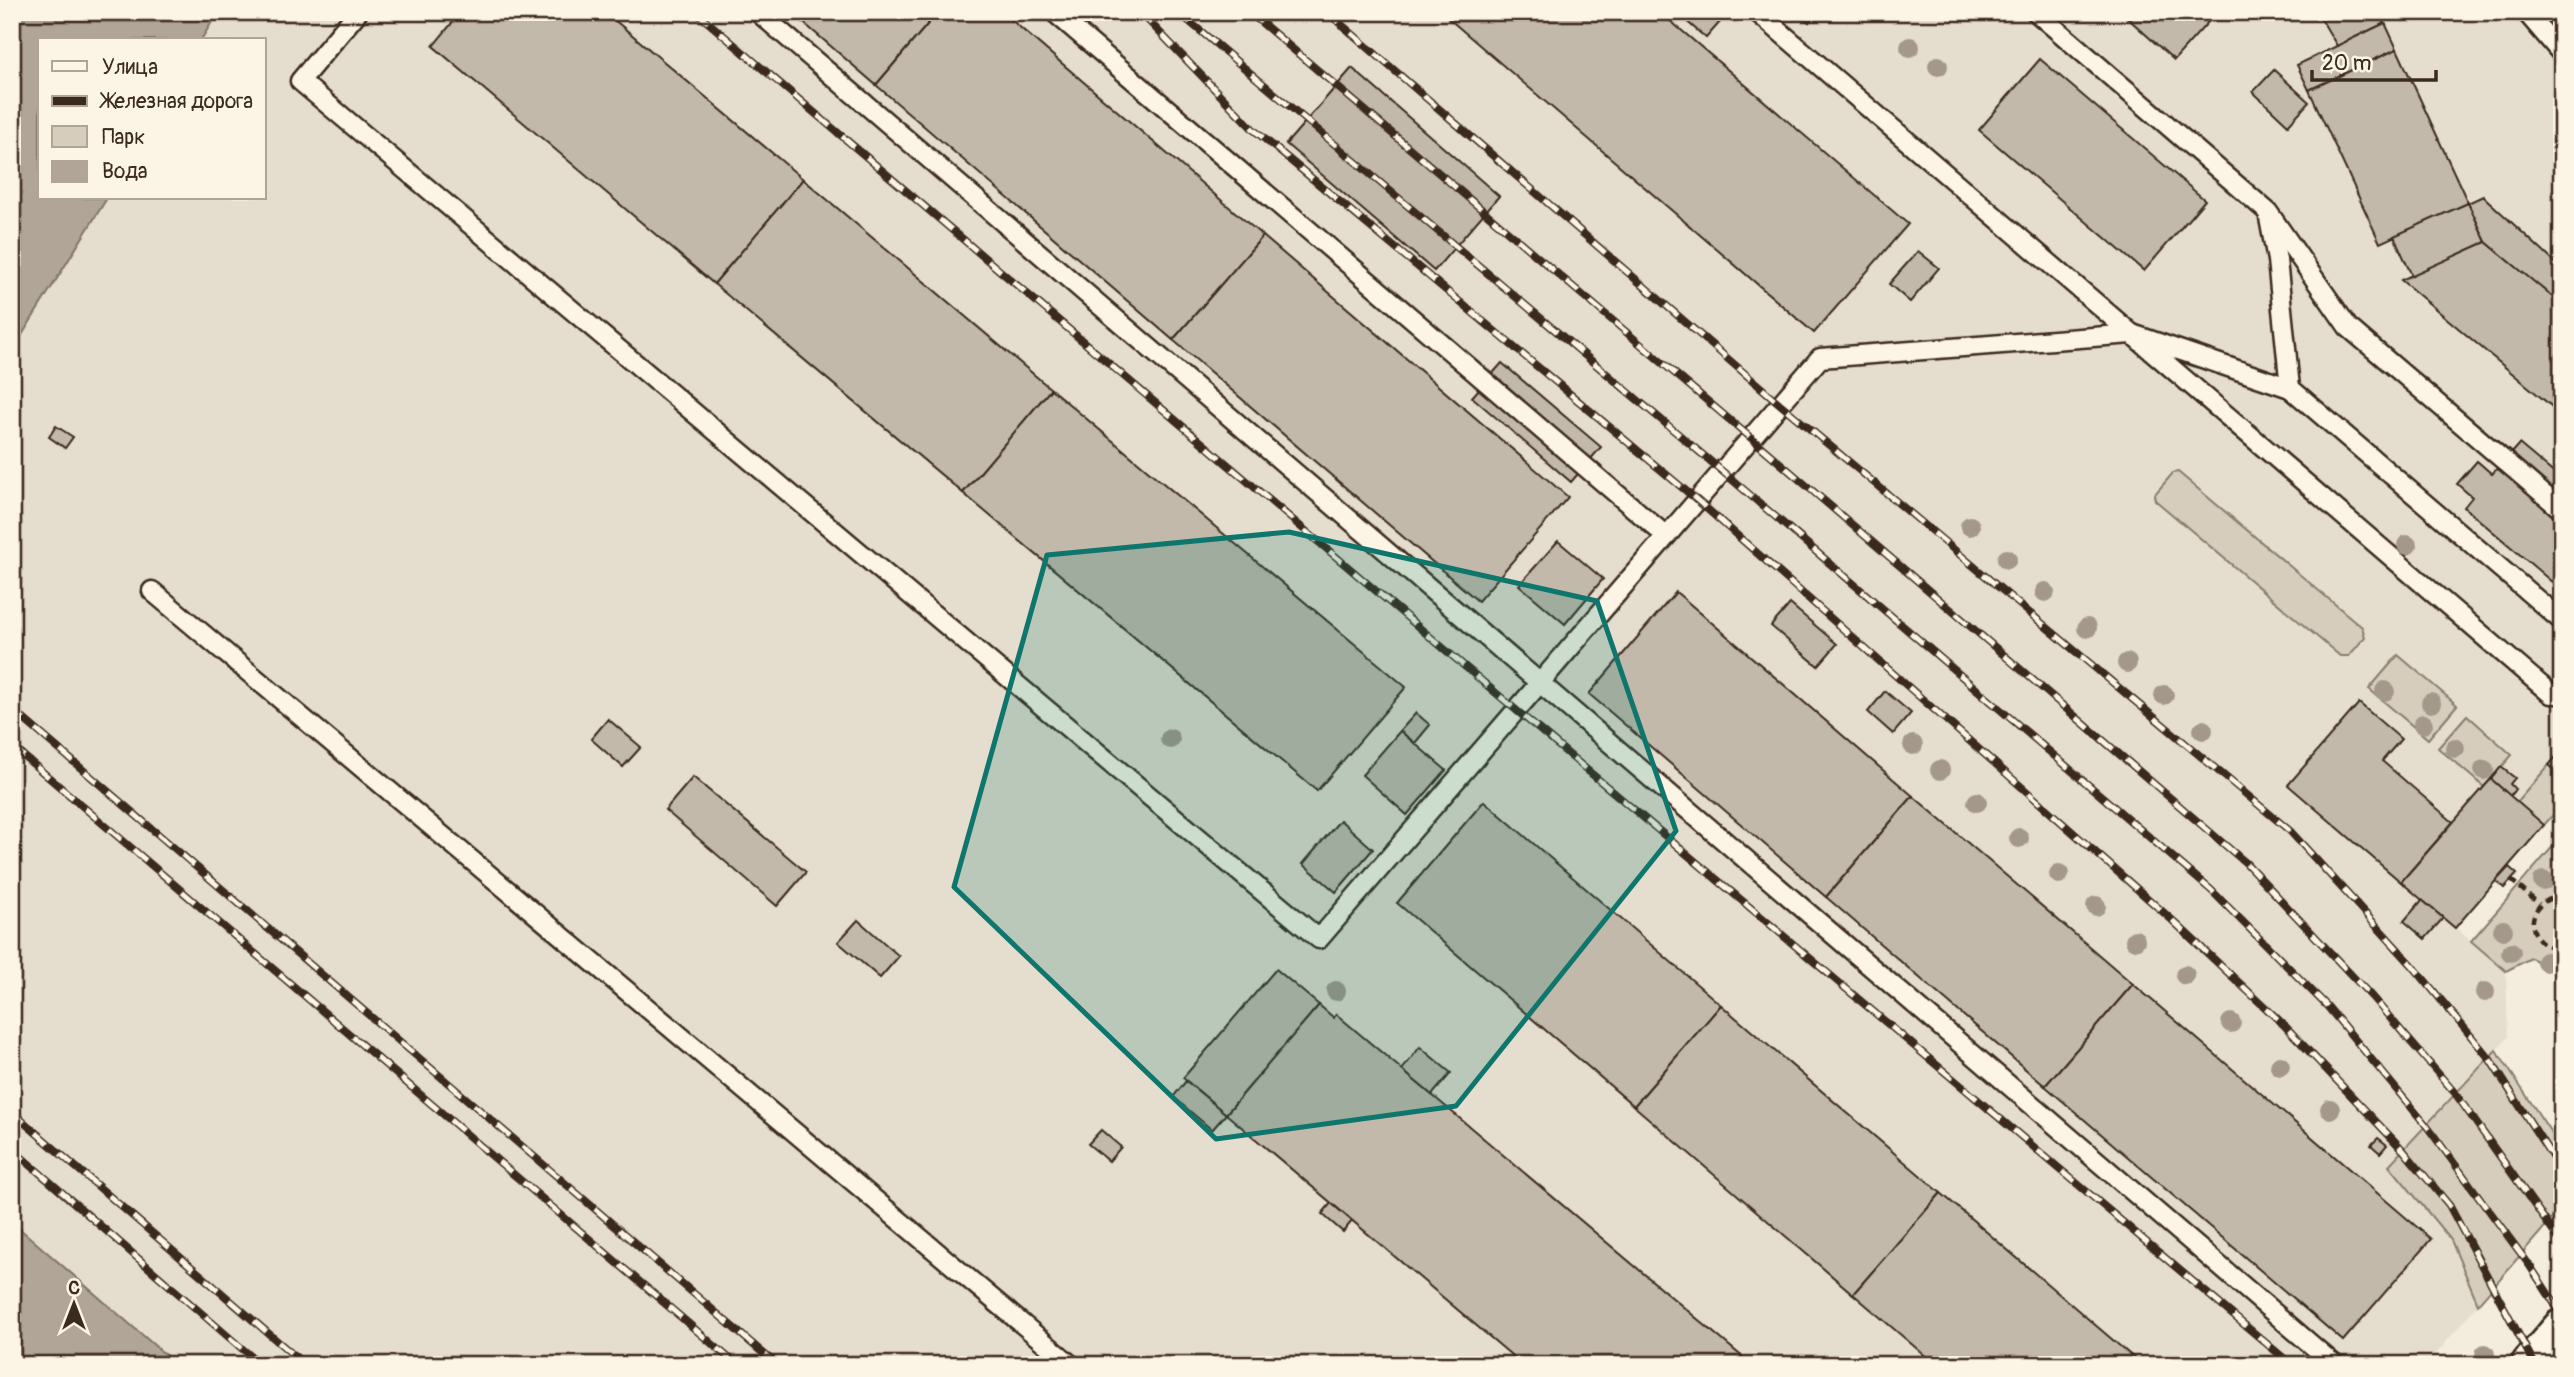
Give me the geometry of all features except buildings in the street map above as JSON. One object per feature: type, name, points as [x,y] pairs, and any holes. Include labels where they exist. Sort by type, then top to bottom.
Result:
[{"type":"street","points":[[2532,1365],[2562,1329]]},
{"type":"lane","points":[[358,12],[300,81],[1318,939],[1820,358],[2132,334],[2290,388],[2562,621]]},
{"type":"lane","points":[[758,12],[2335,1365]]},
{"type":"lane","points":[[1054,12],[1666,536]]},
{"type":"lane","points":[[1757,12],[2551,694],[2562,694]]},
{"type":"lane","points":[[2036,12],[2268,212],[2348,327],[2562,510]]},
{"type":"lane","points":[[2526,12],[2562,54]]},
{"type":"lane","points":[[2268,212],[2277,260],[2290,388]]},
{"type":"lane","points":[[152,591],[1072,1365]]},
{"type":"path","points":[[2511,880],[2539,904]]},
{"type":"path","points":[[2562,896],[2539,904],[2533,917],[2534,931],[2548,946],[2562,948]]},
{"type":"highlighted area","points":[[1289,532],[1597,601],[1676,831],[1456,1106],[1216,1139],[954,887],[1047,555]]},
{"type":"shaded area","points":[[218,12],[2562,12],[2562,805],[2456,928],[2506,971],[2508,1037],[2389,1165],[2451,1240],[2478,1304],[2427,1365],[177,1365],[12,1222],[12,351],[106,200],[266,200],[266,38],[202,38]]},
{"type":"green space","points":[[2178,472],[2362,627],[2365,637],[2349,656],[2340,656],[2155,500],[2154,495],[2173,473]]},
{"type":"green space","points":[[2398,655],[2457,705],[2428,739],[2369,689]]},
{"type":"green space","points":[[2467,715],[2512,755],[2484,787],[2438,748]]},
{"type":"green space","points":[[2549,765],[2562,776],[2562,805],[2544,825],[2517,802]]},
{"type":"green space","points":[[2562,836],[2562,967],[2544,965],[2531,958],[2506,971],[2471,941]]},
{"type":"green space","points":[[2496,1050],[2562,1149],[2562,1207],[2478,1304],[2451,1240],[2389,1165]]},
{"type":"water","points":[[12,12],[218,12],[202,38],[38,38],[38,200],[106,200],[12,351]]},
{"type":"water","points":[[12,1222],[177,1365],[12,1365]]},
{"type":"railway","points":[[696,12],[1516,710],[2292,1365]]},
{"type":"railway","points":[[1140,12],[1254,130],[1697,500],[2171,919],[2284,1025],[2403,1150],[2449,1205],[2535,1365]]},
{"type":"railway","points":[[1178,12],[1722,471],[2211,890],[2327,1006],[2426,1125],[2530,1266],[2562,1315]]},
{"type":"railway","points":[[1249,12],[2246,863],[2372,997],[2455,1093],[2562,1244]]},
{"type":"railway","points":[[1327,12],[1780,404],[2290,831],[2413,966],[2489,1058],[2562,1172]]},
{"type":"railway","points":[[12,709],[777,1365]]},
{"type":"railway","points":[[12,746],[737,1365]]},
{"type":"railway","points":[[12,1112],[305,1365]]},
{"type":"railway","points":[[12,1149],[261,1365]]}]
